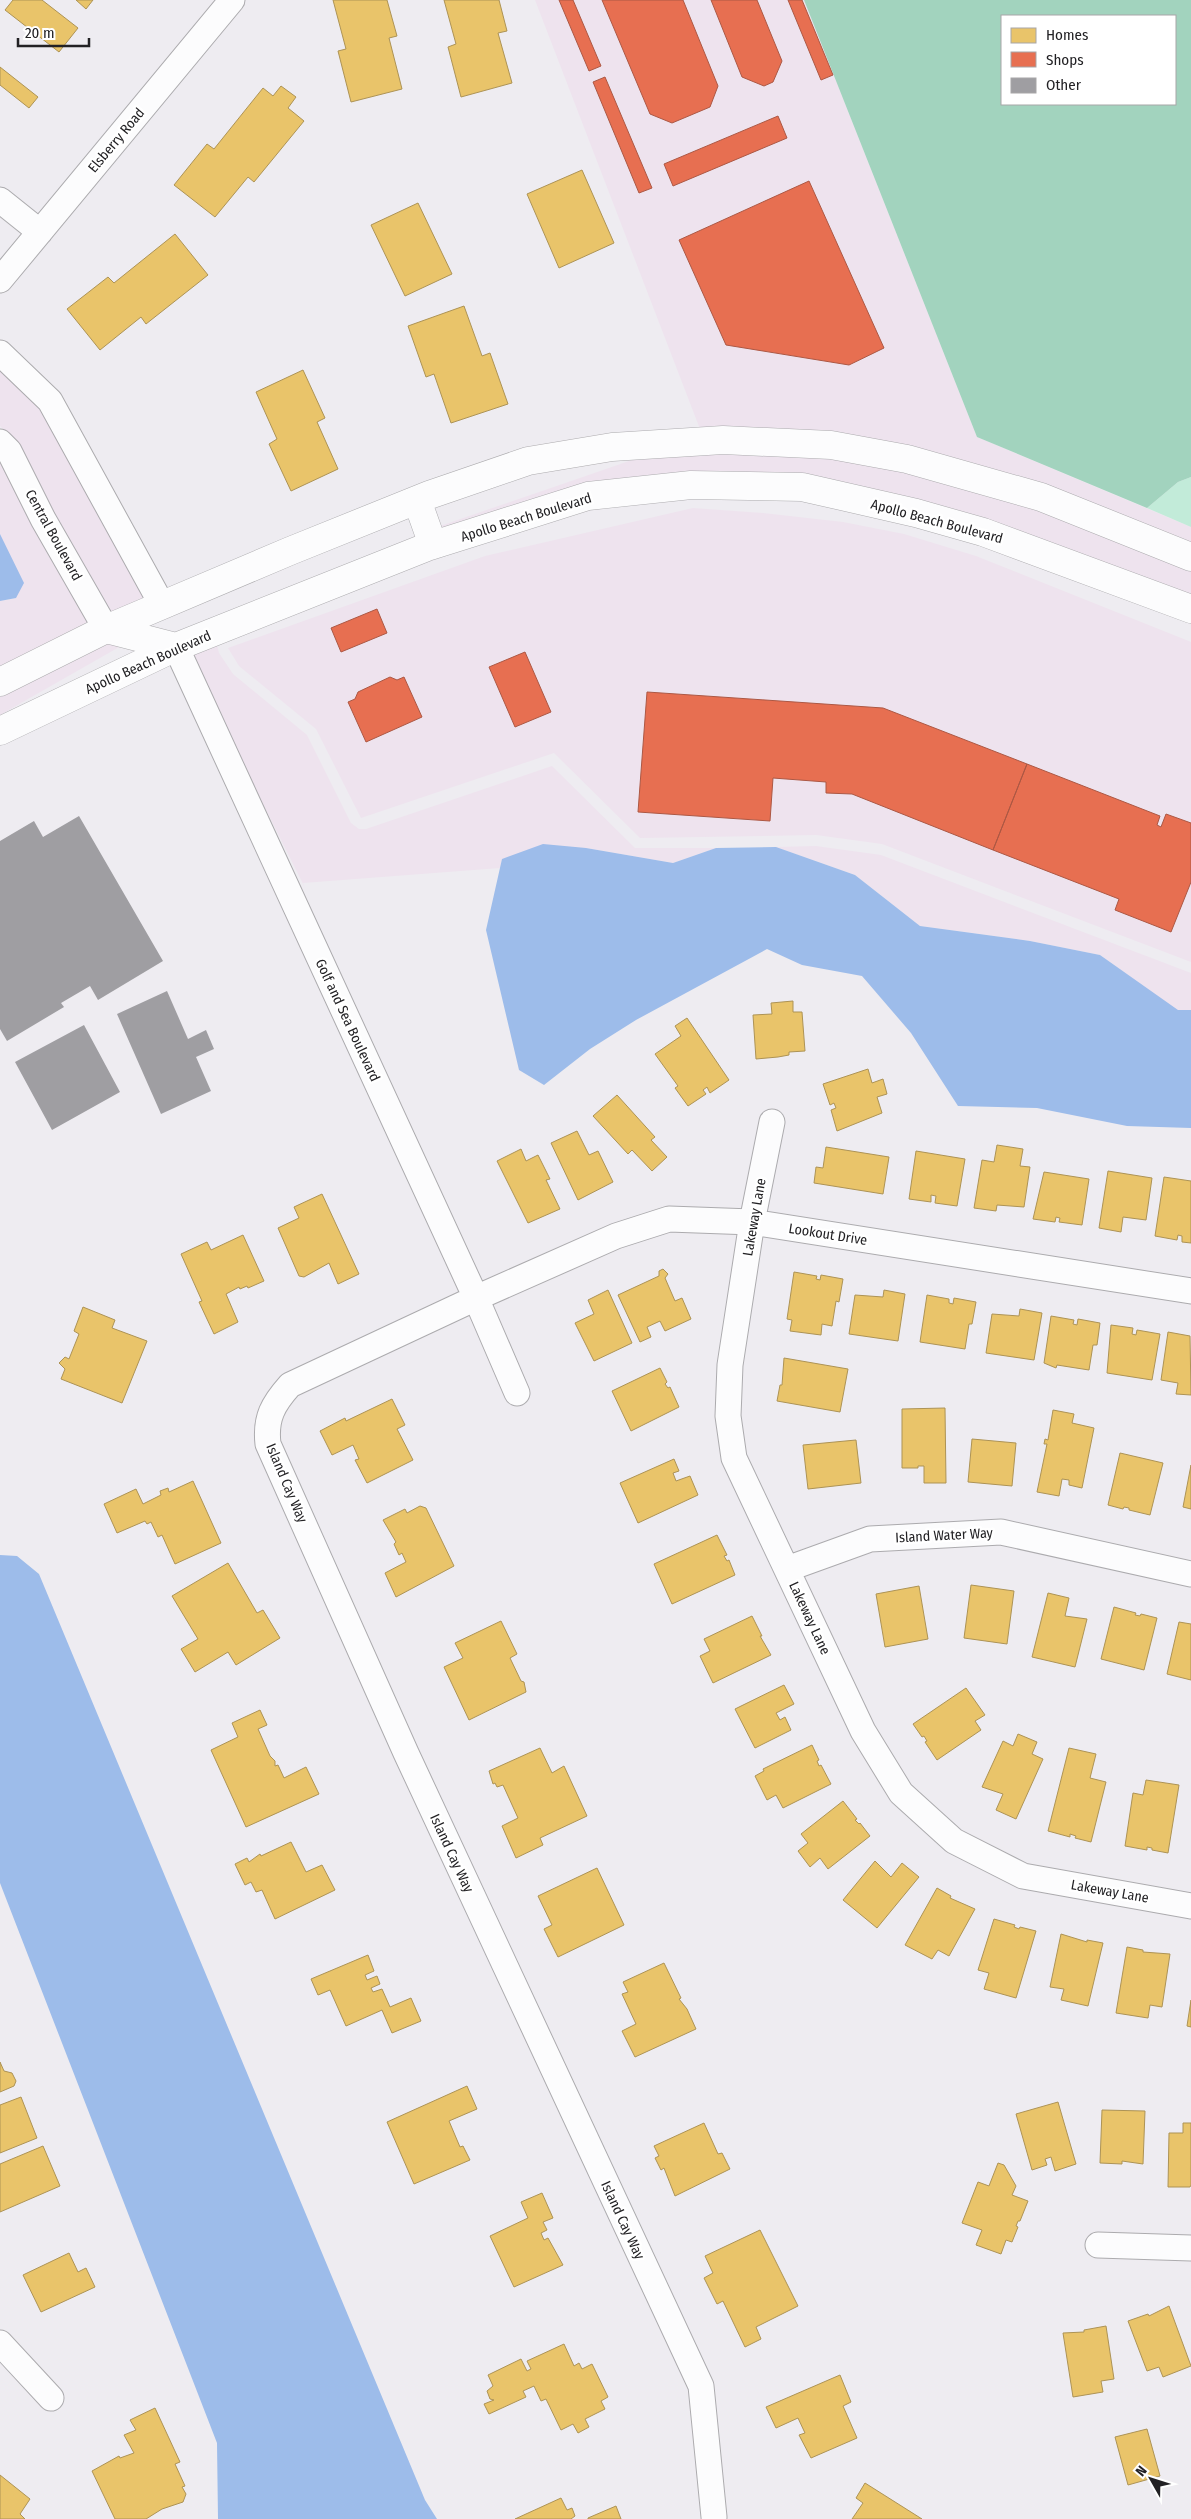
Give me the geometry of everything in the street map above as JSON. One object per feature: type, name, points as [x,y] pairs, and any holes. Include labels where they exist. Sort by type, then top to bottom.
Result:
[{"type":"main road","points":[[0,682],[106,629],[290,551],[417,500],[528,461],[612,447],[722,440],[831,445],[907,459],[1041,497],[1191,557]]},
{"type":"main road","name":"Apollo Beach Boulevard","points":[[0,731],[176,647],[433,545],[588,496],[691,485],[802,487],[916,513],[983,532],[1191,609]]},
{"type":"main road","points":[[417,500],[433,545]]},
{"type":"main road","points":[[106,629],[176,647]]},
{"type":"street","name":"Elsberry Road","points":[[1,278],[232,0]]},
{"type":"street","points":[[0,200],[40,232]]},
{"type":"street","points":[[0,353],[50,401],[162,605]]},
{"type":"street","name":"Central Boulevard","points":[[0,442],[9,451],[43,519],[106,629]]},
{"type":"street","name":"Golf and Sea Boulevard","points":[[176,647],[476,1298],[517,1393]]},
{"type":"street","name":"Lakeway Lane","points":[[772,1122],[752,1222],[730,1365],[728,1416],[734,1458],[863,1732],[901,1793],[954,1841],[1023,1876],[1191,1906]]},
{"type":"street","name":"Lookout Drive","points":[[476,1298],[616,1236],[669,1219],[752,1222],[1191,1291]]},
{"type":"street","name":"Island Cay Way","points":[[476,1298],[290,1385],[276,1400],[269,1414],[268,1444],[406,1753],[701,2386],[714,2516]]},
{"type":"street","name":"Island Water Way","points":[[787,1569],[870,1539],[1001,1532],[1191,1574]]},
{"type":"street","points":[[1098,2245],[1191,2248]]},
{"type":"street","points":[[0,2343],[51,2398]]},
{"type":"shaded area","points":[[535,0],[804,0],[977,437],[1191,527],[1191,543],[1044,485],[700,429]]},
{"type":"shaded area","points":[[0,369],[40,408],[144,598],[111,612],[55,514],[21,446],[0,426]]},
{"type":"shaded area","points":[[724,453],[831,458],[906,472],[1038,509],[1191,570],[1191,595],[987,520],[804,475],[441,529],[440,526],[635,459]]},
{"type":"shaded area","points":[[0,461],[31,524],[88,623],[0,667],[0,601],[16,598],[0,534]]},
{"type":"shaded area","points":[[693,508],[763,513],[843,522],[904,534],[976,556],[1191,642],[1191,962],[882,844],[816,835],[640,838],[554,753],[361,818],[316,729],[239,666],[228,648],[485,556]]},
{"type":"shaded area","points":[[109,643],[121,646],[0,715],[0,697]]},
{"type":"shaded area","points":[[217,645],[219,653],[233,674],[307,735],[351,823],[359,829],[366,829],[552,766],[635,848],[716,848],[673,863],[586,848],[502,859],[500,868],[303,883],[305,888],[254,786],[193,655]]},
{"type":"shaded area","points":[[816,846],[881,855],[1191,973],[1191,1010],[1178,1011],[1100,955],[1030,941],[920,926],[855,875],[776,847]]},
{"type":"green space","points":[[804,0],[1191,0],[1191,477],[1178,482],[1147,508],[977,437]]},
{"type":"green space","points":[[1191,477],[1191,527],[1147,508],[1178,482]]},
{"type":"water","points":[[0,534],[24,583],[16,598],[0,601]]},
{"type":"water","points":[[543,844],[586,848],[673,863],[716,848],[776,847],[855,875],[920,926],[1030,941],[1100,955],[1178,1010],[1191,1010],[1191,1128],[1127,1126],[1037,1108],[958,1106],[911,1033],[862,976],[802,965],[767,949],[636,1020],[590,1049],[544,1085],[519,1070],[486,930],[502,859]]},
{"type":"water","points":[[0,1555],[17,1556],[39,1574],[425,2500],[437,2519],[218,2519],[217,2443],[0,1883]]},
{"type":"building: Homes","points":[[13,0],[42,0],[78,28],[59,52],[5,10]]},
{"type":"building: Homes","points":[[76,0],[93,0],[86,9]]},
{"type":"building: Homes","points":[[333,0],[387,0],[397,36],[389,38],[402,89],[351,102],[338,51],[346,49]]},
{"type":"building: Homes","points":[[444,0],[499,0],[507,31],[498,33],[512,83],[461,97],[448,47],[456,44]]},
{"type":"building: Homes","points":[[0,67],[38,97],[29,108],[0,85]]},
{"type":"building: Homes","points":[[281,86],[296,97],[288,108],[304,121],[254,182],[248,177],[215,217],[174,185],[207,144],[214,149],[263,88],[273,96]]},
{"type":"building: Homes","points":[[582,170],[614,243],[559,268],[527,194]]},
{"type":"building: Homes","points":[[418,203],[452,274],[405,296],[371,225]]},
{"type":"building: Homes","points":[[175,234],[208,275],[146,324],[141,317],[100,350],[67,309],[108,277],[114,283]]},
{"type":"building: Homes","points":[[464,306],[482,356],[490,353],[508,404],[451,423],[434,374],[426,377],[408,326]]},
{"type":"building: Homes","points":[[303,370],[325,418],[317,422],[338,469],[291,491],[269,444],[277,439],[256,392]]},
{"type":"building: Homes","points":[[793,1001],[793,1012],[802,1012],[805,1051],[789,1052],[789,1055],[756,1059],[753,1015],[772,1014],[771,1003]]},
{"type":"building: Homes","points":[[687,1018],[729,1080],[710,1093],[707,1087],[703,1090],[706,1094],[688,1106],[675,1088],[678,1086],[655,1054],[681,1036],[675,1026]]},
{"type":"building: Homes","points":[[868,1069],[872,1083],[883,1079],[887,1094],[877,1097],[882,1113],[837,1131],[831,1110],[836,1108],[834,1103],[830,1105],[823,1084]]},
{"type":"building: Homes","points":[[617,1095],[655,1137],[651,1140],[667,1157],[652,1171],[632,1150],[628,1154],[593,1116]]},
{"type":"building: Homes","points":[[577,1131],[589,1155],[598,1151],[613,1182],[578,1200],[551,1143]]},
{"type":"building: Homes","points":[[997,1145],[1023,1149],[1020,1166],[1030,1167],[1024,1207],[997,1205],[996,1211],[974,1208],[982,1160],[994,1162]]},
{"type":"building: Homes","points":[[826,1147],[889,1157],[883,1194],[814,1183],[816,1167],[823,1168]]},
{"type":"building: Homes","points":[[521,1149],[526,1161],[538,1155],[550,1179],[546,1180],[560,1209],[528,1223],[497,1161]]},
{"type":"building: Homes","points":[[916,1151],[965,1159],[957,1206],[935,1203],[936,1196],[931,1195],[931,1202],[909,1199]]},
{"type":"building: Homes","points":[[1108,1171],[1152,1178],[1146,1220],[1123,1217],[1121,1232],[1099,1228]]},
{"type":"building: Homes","points":[[1044,1172],[1089,1179],[1082,1225],[1059,1222],[1060,1218],[1056,1217],[1055,1222],[1033,1219]]},
{"type":"building: Homes","points":[[1164,1177],[1191,1181],[1191,1243],[1182,1242],[1182,1236],[1178,1235],[1177,1240],[1155,1236]]},
{"type":"building: Homes","points":[[322,1194],[359,1274],[338,1284],[329,1263],[304,1277],[299,1276],[278,1228],[299,1218],[294,1207]]},
{"type":"building: Homes","points":[[243,1235],[264,1281],[248,1288],[247,1286],[240,1289],[239,1287],[226,1294],[238,1322],[214,1334],[199,1302],[202,1301],[181,1254],[207,1242],[211,1250]]},
{"type":"building: Homes","points":[[663,1269],[668,1274],[665,1278],[675,1301],[682,1298],[691,1319],[665,1331],[660,1321],[647,1327],[651,1337],[640,1342],[618,1295],[659,1276],[659,1271]]},
{"type":"building: Homes","points":[[794,1272],[817,1276],[816,1279],[820,1280],[821,1275],[843,1279],[839,1302],[836,1301],[832,1326],[822,1324],[821,1335],[790,1331],[792,1320],[787,1319]]},
{"type":"building: Homes","points":[[608,1290],[632,1343],[594,1361],[575,1323],[594,1314],[588,1300]]},
{"type":"building: Homes","points":[[884,1290],[905,1294],[898,1341],[849,1334],[855,1295],[883,1297]]},
{"type":"building: Homes","points":[[927,1295],[949,1299],[949,1303],[953,1304],[954,1298],[976,1302],[972,1324],[969,1324],[965,1349],[920,1342]]},
{"type":"building: Homes","points":[[83,1307],[115,1320],[112,1328],[147,1341],[122,1403],[61,1379],[65,1369],[59,1363],[65,1357],[69,1359],[79,1334],[74,1331]]},
{"type":"building: Homes","points":[[1020,1309],[1042,1313],[1034,1360],[986,1353],[992,1314],[1019,1316]]},
{"type":"building: Homes","points":[[1051,1316],[1074,1320],[1073,1324],[1077,1325],[1078,1319],[1100,1323],[1097,1345],[1093,1345],[1089,1370],[1057,1365],[1056,1368],[1044,1363]]},
{"type":"building: Homes","points":[[1111,1325],[1133,1328],[1132,1334],[1136,1335],[1137,1330],[1160,1334],[1152,1380],[1107,1373]]},
{"type":"building: Homes","points":[[1168,1332],[1190,1336],[1191,1395],[1176,1394],[1178,1383],[1161,1380]]},
{"type":"building: Homes","points":[[784,1358],[848,1369],[840,1412],[777,1401],[780,1385],[782,1385]]},
{"type":"building: Homes","points":[[660,1368],[667,1382],[665,1384],[668,1388],[670,1387],[679,1407],[631,1431],[612,1391]]},
{"type":"building: Homes","points":[[392,1399],[405,1425],[397,1429],[413,1460],[367,1483],[355,1460],[359,1459],[353,1445],[332,1455],[320,1431],[345,1418],[346,1421]]},
{"type":"building: Homes","points":[[945,1408],[946,1483],[924,1483],[924,1466],[902,1468],[902,1409]]},
{"type":"building: Homes","points":[[1053,1410],[1074,1414],[1072,1423],[1094,1428],[1082,1488],[1069,1485],[1069,1480],[1062,1479],[1059,1496],[1037,1492],[1047,1444],[1044,1444],[1045,1439],[1048,1440]]},
{"type":"building: Homes","points":[[972,1439],[1016,1443],[1012,1486],[968,1482]]},
{"type":"building: Homes","points":[[856,1440],[861,1483],[808,1489],[803,1445]]},
{"type":"building: Homes","points":[[1120,1453],[1163,1463],[1150,1515],[1129,1510],[1129,1508],[1124,1507],[1123,1509],[1108,1505]]},
{"type":"building: Homes","points":[[674,1459],[679,1471],[673,1473],[676,1481],[690,1476],[698,1495],[638,1523],[620,1483]]},
{"type":"building: Homes","points":[[1191,1465],[1191,1509],[1183,1507]]},
{"type":"building: Homes","points":[[193,1481],[221,1543],[175,1564],[162,1535],[158,1537],[151,1522],[147,1524],[145,1521],[117,1533],[104,1504],[136,1489],[143,1504],[161,1495],[160,1491],[168,1488],[169,1492]]},
{"type":"building: Homes","points":[[420,1506],[426,1508],[454,1566],[396,1597],[385,1573],[406,1562],[402,1553],[399,1555],[394,1544],[396,1542],[383,1520],[405,1509],[407,1513]]},
{"type":"building: Homes","points":[[717,1535],[727,1555],[724,1556],[727,1561],[729,1560],[735,1575],[672,1604],[654,1564]]},
{"type":"building: Homes","points":[[228,1563],[257,1613],[263,1610],[280,1638],[236,1665],[228,1652],[195,1672],[181,1649],[198,1639],[172,1596]]},
{"type":"building: Homes","points":[[971,1585],[1014,1591],[1007,1644],[964,1638]]},
{"type":"building: Homes","points":[[919,1586],[928,1639],[885,1647],[876,1594]]},
{"type":"building: Homes","points":[[1048,1593],[1069,1598],[1065,1616],[1087,1619],[1075,1667],[1032,1657]]},
{"type":"building: Homes","points":[[1114,1607],[1136,1613],[1135,1615],[1140,1616],[1141,1614],[1157,1618],[1144,1670],[1101,1659]]},
{"type":"building: Homes","points":[[752,1616],[762,1636],[760,1636],[771,1655],[713,1683],[700,1656],[710,1651],[704,1639]]},
{"type":"building: Homes","points":[[501,1621],[517,1654],[510,1658],[521,1681],[524,1682],[526,1692],[469,1720],[444,1667],[463,1658],[455,1643]]},
{"type":"building: Homes","points":[[1179,1622],[1191,1624],[1191,1680],[1167,1674]]},
{"type":"building: Homes","points":[[784,1685],[794,1704],[776,1713],[780,1720],[785,1717],[791,1730],[755,1748],[735,1709]]},
{"type":"building: Homes","points":[[966,1688],[985,1715],[975,1721],[981,1730],[937,1760],[925,1742],[927,1741],[924,1736],[922,1737],[913,1724]]},
{"type":"building: Homes","points":[[260,1710],[267,1725],[258,1729],[270,1756],[275,1761],[275,1766],[278,1765],[284,1778],[306,1767],[319,1794],[246,1827],[211,1750],[238,1737],[232,1723]]},
{"type":"building: Homes","points":[[1018,1734],[1037,1742],[1032,1754],[1043,1759],[1016,1819],[996,1810],[1003,1794],[982,1787],[1003,1741],[1013,1746]]},
{"type":"building: Homes","points":[[812,1745],[819,1760],[817,1761],[819,1766],[821,1765],[831,1784],[783,1808],[776,1795],[767,1800],[755,1776],[764,1771],[763,1769]]},
{"type":"building: Homes","points":[[540,1748],[552,1773],[564,1766],[587,1816],[540,1838],[543,1845],[516,1858],[502,1826],[518,1818],[503,1785],[497,1787],[495,1783],[493,1784],[489,1771]]},
{"type":"building: Homes","points":[[1069,1748],[1096,1754],[1090,1778],[1106,1782],[1091,1842],[1075,1838],[1076,1836],[1070,1834],[1070,1837],[1048,1831]]},
{"type":"building: Homes","points":[[1146,1780],[1179,1785],[1168,1853],[1152,1850],[1152,1848],[1147,1847],[1147,1850],[1125,1846],[1133,1793],[1143,1795]]},
{"type":"building: Homes","points":[[843,1801],[857,1819],[855,1820],[860,1823],[870,1836],[828,1869],[820,1858],[810,1867],[798,1851],[808,1843],[801,1834]]},
{"type":"building: Homes","points":[[291,1842],[306,1872],[322,1865],[335,1890],[275,1919],[262,1890],[256,1892],[251,1882],[245,1885],[235,1864],[247,1858],[249,1862],[260,1854],[261,1856]]},
{"type":"building: Homes","points":[[875,1861],[891,1877],[902,1863],[919,1877],[877,1928],[843,1900]]},
{"type":"building: Homes","points":[[597,1868],[624,1925],[558,1957],[544,1929],[552,1925],[538,1896]]},
{"type":"building: Homes","points":[[937,1888],[951,1896],[950,1898],[975,1909],[949,1956],[938,1950],[932,1959],[905,1945]]},
{"type":"building: Homes","points":[[994,1919],[1015,1925],[1014,1927],[1019,1929],[1020,1927],[1036,1931],[1016,1998],[984,1989],[989,1973],[978,1970]]},
{"type":"building: Homes","points":[[1061,1934],[1087,1942],[1087,1940],[1103,1943],[1088,2006],[1061,2000],[1064,1989],[1050,1987]]},
{"type":"building: Homes","points":[[1127,1947],[1143,1950],[1143,1952],[1170,1954],[1162,2007],[1150,2005],[1148,2018],[1116,2013]]},
{"type":"building: Homes","points":[[368,1955],[374,1971],[365,1975],[367,1980],[377,1976],[380,1984],[371,1988],[373,1992],[382,1989],[390,2007],[411,1998],[421,2021],[392,2033],[382,2010],[346,2026],[330,1990],[318,1995],[311,1979]]},
{"type":"building: Homes","points":[[664,1963],[681,1998],[679,1999],[687,2009],[696,2029],[635,2057],[622,2031],[636,2024],[622,1994],[628,1992],[623,1982]]},
{"type":"building: Homes","points":[[1191,2000],[1191,2027],[1187,2026]]},
{"type":"building: Homes","points":[[0,2062],[4,2071],[12,2073],[16,2081],[14,2086],[0,2092]]},
{"type":"building: Homes","points":[[467,2086],[477,2109],[449,2121],[460,2147],[463,2146],[470,2160],[414,2184],[387,2122]]},
{"type":"building: Homes","points":[[21,2097],[37,2138],[0,2153],[0,2105]]},
{"type":"building: Homes","points":[[1058,2102],[1076,2164],[1055,2171],[1051,2157],[1045,2159],[1047,2165],[1032,2170],[1016,2114]]},
{"type":"building: Homes","points":[[1102,2110],[1145,2111],[1143,2164],[1122,2161],[1122,2164],[1100,2163]]},
{"type":"building: Homes","points":[[704,2123],[718,2154],[722,2153],[730,2169],[675,2196],[664,2168],[661,2170],[655,2158],[659,2156],[654,2146]]},
{"type":"building: Homes","points":[[1183,2123],[1191,2123],[1191,2185],[1190,2187],[1168,2187],[1169,2133],[1183,2133]]},
{"type":"building: Homes","points":[[43,2146],[60,2186],[0,2212],[0,2164]]},
{"type":"building: Homes","points":[[998,2163],[1004,2165],[1016,2186],[1012,2195],[1028,2201],[1016,2226],[1018,2227],[1012,2242],[1006,2240],[1001,2254],[976,2245],[982,2230],[962,2223],[978,2182],[989,2186]]},
{"type":"building: Homes","points":[[542,2193],[553,2218],[543,2222],[547,2230],[541,2233],[544,2240],[548,2238],[563,2265],[514,2287],[490,2236],[528,2218],[521,2202]]},
{"type":"building: Homes","points":[[760,2230],[798,2306],[756,2327],[761,2339],[745,2347],[723,2301],[717,2304],[704,2278],[713,2273],[705,2256]]},
{"type":"building: Homes","points":[[69,2253],[78,2272],[86,2268],[95,2287],[41,2312],[23,2275]]},
{"type":"building: Homes","points":[[1169,2306],[1191,2366],[1163,2377],[1159,2367],[1147,2371],[1128,2321],[1148,2314],[1149,2316]]},
{"type":"building: Homes","points":[[1106,2326],[1114,2379],[1101,2381],[1103,2392],[1073,2397],[1063,2333],[1084,2332],[1084,2330]]},
{"type":"building: Homes","points":[[564,2344],[574,2366],[579,2363],[582,2369],[592,2364],[608,2397],[601,2401],[605,2409],[585,2419],[589,2427],[578,2433],[573,2424],[561,2430],[546,2399],[541,2401],[534,2386],[523,2391],[526,2397],[489,2414],[484,2404],[494,2400],[490,2399],[487,2391],[493,2386],[488,2375],[521,2359],[527,2371],[531,2369],[527,2361]]},
{"type":"building: Homes","points":[[840,2375],[851,2402],[843,2406],[857,2438],[811,2458],[799,2435],[805,2433],[798,2418],[776,2428],[766,2407]]},
{"type":"building: Homes","points":[[155,2408],[180,2462],[175,2464],[185,2486],[182,2487],[186,2494],[183,2502],[162,2509],[146,2519],[115,2519],[92,2471],[119,2456],[120,2458],[134,2453],[124,2435],[136,2430],[130,2420]]},
{"type":"building: Homes","points":[[1147,2429],[1160,2476],[1128,2485],[1115,2437]]},
{"type":"building: Homes","points":[[0,2475],[30,2499],[20,2514],[25,2519],[0,2519]]},
{"type":"building: Homes","points":[[865,2483],[922,2519],[852,2519],[863,2503],[856,2498]]},
{"type":"building: Homes","points":[[561,2498],[567,2510],[572,2508],[575,2516],[571,2519],[515,2519]]},
{"type":"building: Homes","points":[[616,2506],[621,2519],[588,2519],[588,2518]]},
{"type":"building: Shops","points":[[559,0],[573,0],[601,66],[589,71]]},
{"type":"building: Shops","points":[[602,0],[683,0],[718,86],[710,107],[672,123],[650,114]]},
{"type":"building: Shops","points":[[711,0],[757,0],[782,61],[773,82],[764,86],[742,77]]},
{"type":"building: Shops","points":[[788,0],[802,0],[833,75],[821,80]]},
{"type":"building: Shops","points":[[605,77],[652,188],[639,193],[593,82]]},
{"type":"building: Shops","points":[[778,116],[787,138],[673,186],[664,164]]},
{"type":"building: Shops","points":[[809,181],[884,348],[849,365],[726,345],[679,240]]},
{"type":"building: Shops","points":[[377,609],[387,633],[341,652],[331,628]]},
{"type":"building: Shops","points":[[525,652],[551,712],[515,727],[489,667]]},
{"type":"building: Shops","points":[[390,677],[397,680],[404,677],[422,717],[366,742],[348,702],[355,699],[358,692]]},
{"type":"building: Shops","points":[[647,692],[883,708],[1027,764],[993,850],[852,794],[826,793],[826,782],[773,778],[770,821],[638,812]]},
{"type":"building: Shops","points":[[1027,764],[1160,816],[1157,825],[1161,827],[1166,814],[1191,823],[1191,882],[1171,932],[1115,910],[1119,899],[993,850]]},
{"type":"building: Other","points":[[79,816],[163,961],[98,1000],[90,986],[61,1003],[64,1007],[7,1041],[0,1029],[0,841],[34,821],[43,837]]},
{"type":"building: Other","points":[[167,991],[188,1039],[206,1030],[214,1049],[196,1057],[211,1091],[161,1114],[117,1014]]},
{"type":"building: Other","points":[[84,1025],[120,1092],[52,1130],[15,1062]]}]
